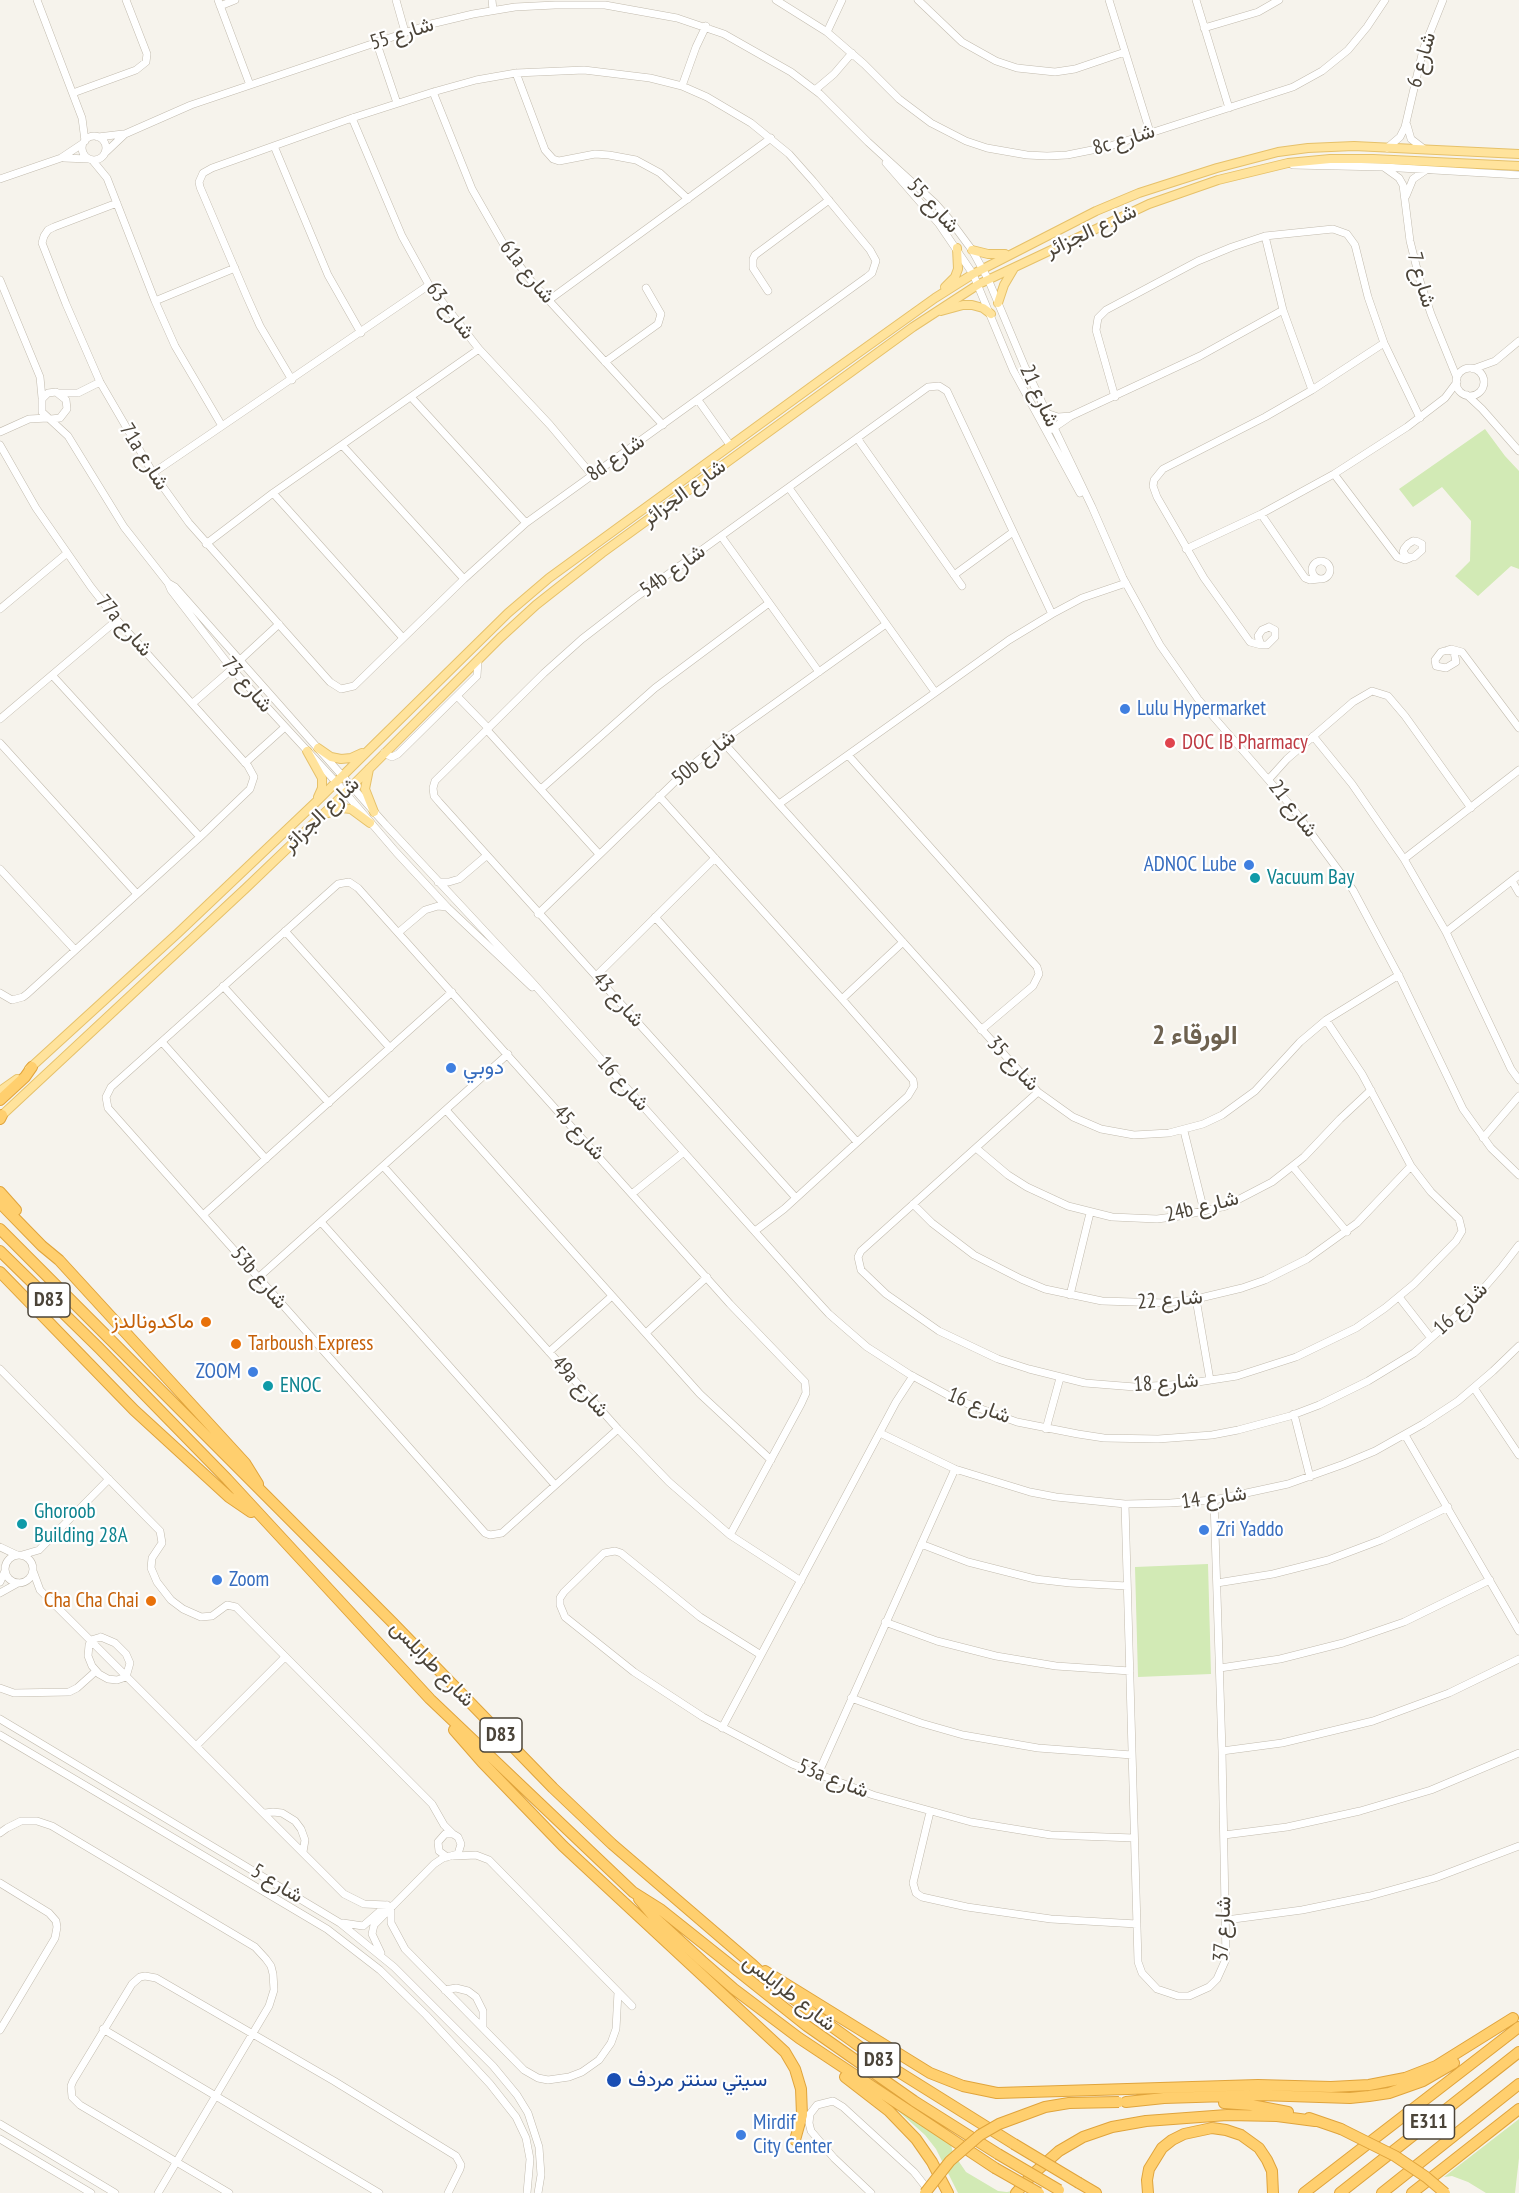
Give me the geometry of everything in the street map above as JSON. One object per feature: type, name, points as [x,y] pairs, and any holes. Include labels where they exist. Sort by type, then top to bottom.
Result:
[{"type":"highway","points":[[0,1100],[25,1077],[32,1067]]},
{"type":"highway","points":[[0,1192],[47,1242],[59,1260]]},
{"type":"highway","points":[[0,1203],[59,1260],[245,1463],[261,1492]]},
{"type":"highway","name":"شارع طرابلس","points":[[0,1229],[562,1796],[651,1879],[774,1985],[829,2025],[929,2092],[1096,2193]]},
{"type":"highway","name":"شارع طرابلس","points":[[0,1251],[227,1479],[261,1519],[430,1699],[633,1892],[660,1909],[807,2026],[914,2101],[1061,2191]]},
{"type":"highway","points":[[0,1272],[155,1430],[229,1497],[261,1519]]},
{"type":"highway","points":[[0,1282],[28,1301]]},
{"type":"highway","points":[[430,1699],[482,1762],[570,1854],[785,2052],[795,2069],[801,2089],[802,2115],[795,2140]]},
{"type":"highway","points":[[633,1892],[654,1917],[734,1989],[889,2111],[907,2129],[932,2162],[948,2193]]},
{"type":"highway","points":[[753,1965],[778,1978],[836,2017],[930,2073],[963,2086],[997,2093],[1240,2085],[1331,2087],[1369,2085],[1405,2078],[1436,2066],[1517,2019]]},
{"type":"highway","points":[[1122,2102],[1164,2098],[1241,2096],[1350,2098],[1389,2093],[1441,2072],[1517,2019]]},
{"type":"highway","points":[[1304,2193],[1517,2019]]},
{"type":"highway","points":[[799,2038],[995,2168],[1039,2193]]},
{"type":"highway","name":"E311","points":[[1340,2193],[1519,2052]]},
{"type":"highway","name":"E311","points":[[1382,2193],[1519,2084]]},
{"type":"highway","points":[[925,2193],[950,2161],[980,2135],[999,2124],[1045,2107],[1069,2103],[1122,2102],[1251,2105],[1284,2110],[1341,2129],[1395,2156],[1445,2193]]},
{"type":"highway","points":[[1412,2193],[1519,2109]]},
{"type":"highway","points":[[1016,2193],[1042,2165],[1067,2146],[1092,2133],[1123,2124],[1227,2115],[1277,2116],[1315,2121]]},
{"type":"highway","points":[[1148,2193],[1149,2169],[1162,2148],[1184,2134],[1212,2128],[1241,2135],[1259,2148],[1272,2171],[1273,2193]]},
{"type":"highway","points":[[1393,2193],[1401,2178]]},
{"type":"main road","name":"شارع الجزائر","points":[[0,1091],[32,1067],[317,801],[508,614],[549,578],[935,298],[973,274],[1096,211],[1139,193],[1278,152],[1354,146],[1519,154]]},
{"type":"main road","name":"شارع الجزائر","points":[[1,1117],[317,819],[518,621],[574,573],[913,327],[979,284],[1149,204],[1218,180],[1288,163],[1357,159],[1519,166]]},
{"type":"main road","points":[[935,298],[957,274],[959,260],[957,248]]},
{"type":"main road","points":[[972,250],[988,254],[1011,253]]},
{"type":"main road","points":[[998,303],[1006,280],[1016,266]]},
{"type":"main road","points":[[938,311],[972,305],[991,314]]},
{"type":"main road","points":[[318,748],[331,757],[341,759],[351,758],[368,750]]},
{"type":"main road","points":[[307,752],[322,778],[322,788],[317,801]]},
{"type":"main road","points":[[370,766],[365,789],[374,812]]},
{"type":"main road","points":[[317,819],[336,809],[346,808],[355,811],[370,823]]},
{"type":"street","points":[[37,0],[82,118],[83,153],[107,178]]},
{"type":"street","points":[[73,93],[136,70],[146,62],[147,54],[126,0]]},
{"type":"street","points":[[235,0],[219,3],[250,85]]},
{"type":"street","points":[[492,0],[493,10]]},
{"type":"street","name":"8c شارع","points":[[776,0],[827,32],[915,112],[949,133],[987,148],[1027,155],[1067,155],[1107,147],[1285,91],[1328,66],[1360,37],[1384,0]]},
{"type":"street","points":[[827,32],[842,0]]},
{"type":"street","points":[[918,0],[963,42],[996,61],[1017,68],[1036,71],[1075,69],[1125,52]]},
{"type":"street","points":[[1109,0],[1150,132]]},
{"type":"street","points":[[1196,0],[1229,108]]},
{"type":"street","points":[[1204,28],[1246,17],[1279,0]]},
{"type":"street","name":"شارع 6","points":[[1388,148],[1400,137],[1406,122],[1423,50],[1443,0]]},
{"type":"street","name":"شارع 55","points":[[97,137],[125,134],[191,105],[376,41],[493,10],[577,2],[633,9],[704,26],[759,52],[792,72],[818,92],[868,142],[935,203],[972,250],[988,279]]},
{"type":"street","points":[[397,4],[408,31]]},
{"type":"street","points":[[682,86],[704,26]]},
{"type":"street","points":[[376,41],[397,103]]},
{"type":"street","points":[[818,92],[852,53]]},
{"type":"street","points":[[292,380],[260,326],[202,192],[201,177],[207,170],[352,118],[476,80],[550,70],[628,74],[682,86],[730,109],[771,138],[801,167],[829,200],[755,255],[753,268],[768,291]]},
{"type":"street","points":[[516,73],[545,150],[553,159],[559,161],[595,154],[636,160],[660,173],[688,200]]},
{"type":"street","name":"61a شارع","points":[[433,92],[479,204],[509,252],[549,300],[663,425]]},
{"type":"street","points":[[82,118],[97,137],[104,141],[107,178],[155,301],[183,361],[222,426]]},
{"type":"street","name":"شارع 63","points":[[352,118],[398,227],[429,285],[479,349],[558,433],[592,475]]},
{"type":"street","points":[[1406,122],[1412,139],[1425,149]]},
{"type":"street","name":"شارع 55","points":[[105,154],[125,134]]},
{"type":"street","points":[[0,179],[61,158],[84,142],[97,137]]},
{"type":"street","points":[[549,300],[771,138]]},
{"type":"street","name":"شارع 55","points":[[868,142],[939,224],[979,284]]},
{"type":"street","points":[[274,146],[328,275],[361,333]]},
{"type":"street","points":[[61,158],[91,160],[105,154]]},
{"type":"street","points":[[1288,163],[1299,166],[1383,167],[1519,175]]},
{"type":"street","name":"شارع 7","points":[[1383,167],[1399,178],[1406,198],[1410,241],[1420,281],[1457,380]]},
{"type":"street","points":[[1406,198],[1413,178],[1428,169]]},
{"type":"street","name":"8d شارع","points":[[359,682],[464,579],[526,523],[872,273],[876,261],[870,250],[829,200]]},
{"type":"street","name":"71a شارع","points":[[117,203],[48,230],[42,243],[69,313],[100,382],[153,473],[206,544],[335,687],[348,689],[359,682]]},
{"type":"street","points":[[1115,397],[1096,330],[1101,314],[1215,253],[1265,236],[1334,229],[1347,234],[1354,244],[1368,297],[1384,343],[1420,418]]},
{"type":"street","points":[[1265,236],[1283,310],[1312,390]]},
{"type":"street","points":[[155,301],[235,268]]},
{"type":"street","name":"شارع 21","points":[[988,279],[1046,413],[1124,580],[1160,645],[1185,682],[1267,776],[1313,834],[1353,891],[1400,977],[1454,1094],[1481,1136],[1519,1175]]},
{"type":"street","points":[[0,280],[40,377],[42,412],[50,418]]},
{"type":"street","name":"شارع 21","points":[[979,284],[1013,370],[1093,512]]},
{"type":"street","points":[[153,473],[429,285]]},
{"type":"street","points":[[605,362],[658,324],[661,314],[646,288]]},
{"type":"street","points":[[1034,410],[1038,412],[1047,428],[1054,429],[1071,416],[1200,356],[1283,310]]},
{"type":"street","points":[[1485,412],[1481,390],[1484,380],[1495,361],[1519,341]]},
{"type":"street","points":[[1243,632],[1260,633],[1269,627],[1276,633],[1270,643],[1264,646],[1250,642],[1208,585],[1186,549],[1154,492],[1154,480],[1158,473],[1169,465],[1266,417],[1384,343]]},
{"type":"street","points":[[206,544],[273,493],[479,349]]},
{"type":"street","points":[[1450,357],[1479,371],[1484,380]]},
{"type":"street","points":[[1186,549],[1261,514],[1334,474],[1420,418],[1445,398],[1463,370],[1495,361]]},
{"type":"street","points":[[40,377],[66,400],[66,410]]},
{"type":"street","points":[[1457,380],[1460,390],[1485,412],[1519,452]]},
{"type":"street","points":[[23,421],[45,395],[56,392],[72,394],[100,382]]},
{"type":"street","name":"54b شارع","points":[[439,802],[434,796],[435,781],[544,673],[582,639],[928,387],[944,388],[950,396],[1013,532]]},
{"type":"street","points":[[1445,398],[1476,394],[1481,390]]},
{"type":"street","points":[[0,432],[23,421],[60,418],[83,391]]},
{"type":"street","points":[[411,397],[526,523]]},
{"type":"street","points":[[698,400],[730,445]]},
{"type":"street","name":"شارع 73","points":[[66,410],[68,436]]},
{"type":"street","points":[[1046,413],[1058,417],[1071,416]]},
{"type":"street","name":"شارع 73","points":[[50,418],[68,436],[104,497],[131,536],[168,582],[175,587],[318,748],[339,778]]},
{"type":"street","points":[[857,438],[962,586]]},
{"type":"street","name":"77a شارع","points":[[0,445],[36,508],[66,554],[117,620],[245,763]]},
{"type":"street","points":[[342,445],[464,579]]},
{"type":"street","points":[[1334,474],[1387,544],[1401,559],[1420,553],[1422,544],[1416,541],[1406,546],[1387,544]]},
{"type":"street","points":[[789,488],[935,692]]},
{"type":"street","points":[[273,493],[403,638]]},
{"type":"street","points":[[1261,514],[1305,578],[1319,579],[1328,575],[1330,566],[1322,562],[1313,567],[1304,567],[1295,562]]},
{"type":"street","points":[[954,575],[1013,532],[1052,614]]},
{"type":"street","points":[[721,536],[819,672]]},
{"type":"street","points":[[1406,546],[1403,552],[1410,558]]},
{"type":"street","points":[[0,608],[66,554]]},
{"type":"street","points":[[1313,567],[1313,576],[1319,579]]},
{"type":"street","points":[[779,804],[1009,640],[1052,614],[1124,580]]},
{"type":"street","name":"شارع 73","points":[[168,582],[171,590],[232,669],[307,752],[339,778]]},
{"type":"street","points":[[541,789],[655,688],[769,603]]},
{"type":"street","points":[[0,718],[117,620]]},
{"type":"street","points":[[239,661],[279,624]]},
{"type":"street","name":"50b شارع","points":[[538,914],[658,796],[722,741],[886,624]]},
{"type":"street","points":[[1260,633],[1258,639],[1261,645]]},
{"type":"street","points":[[1473,667],[1463,663],[1442,668],[1435,663],[1438,655],[1448,650],[1455,649],[1462,652],[1519,728]]},
{"type":"street","points":[[1448,650],[1456,655],[1454,664]]},
{"type":"street","points":[[384,753],[392,757],[398,754],[457,696],[478,674],[478,660]]},
{"type":"street","points":[[192,703],[232,669]]},
{"type":"street","points":[[52,675],[200,837]]},
{"type":"street","points":[[1267,776],[1358,697],[1372,691],[1388,696],[1418,732],[1471,808]]},
{"type":"street","points":[[457,696],[599,854]]},
{"type":"street","points":[[0,993],[12,1000],[23,997],[200,837],[244,795],[253,783],[252,771],[245,763],[285,727]]},
{"type":"street","points":[[1313,736],[1352,784],[1404,859],[1446,932],[1511,1069],[1519,1080]]},
{"type":"street","name":"شارع 35","points":[[722,741],[1038,1092],[1072,1117],[1101,1129],[1134,1135],[1152,1135],[1184,1131],[1203,1124],[1239,1104],[1300,1042],[1326,1020],[1400,977]]},
{"type":"street","points":[[0,743],[137,894]]},
{"type":"street","points":[[848,755],[1037,967],[1039,974],[1033,986],[981,1030]]},
{"type":"street","points":[[1404,859],[1519,770]]},
{"type":"street","name":"شارع 16","points":[[339,778],[370,823],[431,891],[525,981],[541,993]]},
{"type":"street","name":"شارع 16","points":[[348,789],[374,812],[455,899],[829,1314],[867,1347],[955,1399],[1049,1429],[1104,1438],[1167,1439],[1227,1432],[1292,1415],[1368,1381],[1414,1353],[1487,1286],[1519,1245]]},
{"type":"street","points":[[658,796],[913,1080],[912,1092],[757,1233]]},
{"type":"street","name":"شارع 43","points":[[439,802],[796,1198]]},
{"type":"street","points":[[438,882],[459,879],[486,856]]},
{"type":"street","points":[[596,976],[715,858]]},
{"type":"street","points":[[0,869],[75,950]]},
{"type":"street","points":[[1446,932],[1519,875]]},
{"type":"street","points":[[455,899],[459,879]]},
{"type":"street","points":[[1512,881],[1519,893]]},
{"type":"street","name":"شارع 45","points":[[285,931],[333,888],[343,882],[354,884],[399,932],[753,1328],[802,1377],[807,1388],[771,1460]]},
{"type":"street","points":[[425,910],[431,891]]},
{"type":"street","points":[[399,932],[425,910],[438,906],[447,907]]},
{"type":"street","points":[[655,917],[857,1142]]},
{"type":"street","points":[[267,1159],[162,1042],[223,986],[285,931],[390,1048]]},
{"type":"street","points":[[842,999],[903,942]]},
{"type":"street","points":[[223,986],[329,1103]]},
{"type":"street","points":[[203,1215],[452,992]]},
{"type":"street","points":[[1326,1020],[1371,1090],[1411,1166]]},
{"type":"street","name":"53b شارع","points":[[162,1042],[108,1091],[106,1103],[112,1113],[480,1528],[490,1535],[502,1533],[555,1485]]},
{"type":"street","points":[[259,1277],[508,1054]]},
{"type":"street","name":"24b شارع","points":[[976,1148],[1008,1175],[1027,1187],[1068,1206],[1090,1213],[1134,1219],[1157,1219],[1226,1206],[1249,1195],[1293,1167],[1345,1113],[1371,1090]]},
{"type":"street","points":[[914,1204],[1038,1092]]},
{"type":"street","points":[[1481,1136],[1519,1096]]},
{"type":"street","points":[[446,1110],[700,1394],[771,1460],[730,1535]]},
{"type":"street","points":[[1184,1131],[1204,1211]]},
{"type":"street","points":[[633,1193],[682,1150]]},
{"type":"street","name":"49a شارع","points":[[383,1166],[618,1429],[682,1495],[730,1535],[801,1581]]},
{"type":"street","name":"شارع 18","points":[[914,1204],[866,1246],[858,1257],[861,1270],[886,1294],[939,1331],[988,1354],[1029,1369],[1085,1383],[1135,1387],[1160,1386],[1210,1380],[1264,1369],[1296,1357],[1356,1328],[1399,1297],[1460,1237],[1461,1225],[1455,1215],[1431,1192],[1411,1166]]},
{"type":"street","name":"شارع 22","points":[[914,1204],[952,1239],[989,1264],[1021,1279],[1070,1295],[1102,1302],[1165,1303],[1196,1299],[1242,1288],[1286,1270],[1317,1253],[1347,1232],[1367,1214],[1411,1166]]},
{"type":"street","points":[[1293,1167],[1347,1232]]},
{"type":"street","points":[[1070,1295],[1090,1213]]},
{"type":"street","points":[[321,1222],[555,1485],[618,1429]]},
{"type":"street","points":[[646,1333],[707,1277]]},
{"type":"street","points":[[549,1352],[612,1296]]},
{"type":"street","points":[[1399,1297],[1434,1337]]},
{"type":"street","points":[[1196,1299],[1210,1380]]},
{"type":"street","name":"شارع 14","points":[[880,1433],[955,1469],[1030,1492],[1125,1504],[1214,1500],[1264,1490],[1312,1476],[1405,1435],[1441,1413],[1474,1388],[1519,1346]]},
{"type":"street","points":[[0,1369],[162,1534],[162,1543],[152,1558],[151,1568],[157,1581],[171,1600],[190,1613],[205,1617],[212,1616],[224,1606],[233,1606],[432,1804],[442,1823],[458,1837],[461,1844],[476,1855]]},
{"type":"street","points":[[722,1728],[911,1375]]},
{"type":"street","points":[[1049,1429],[1060,1378]]},
{"type":"street","points":[[1474,1388],[1519,1455]]},
{"type":"street","points":[[1292,1415],[1312,1476]]},
{"type":"street","points":[[1405,1435],[1519,1631]]},
{"type":"street","points":[[818,1774],[955,1469]]},
{"type":"street","points":[[0,1593],[30,1578],[39,1550],[109,1479]]},
{"type":"street","name":"شارع 37","points":[[1125,1504],[1137,1951],[1142,1972],[1157,1989],[1178,1996],[1200,1992],[1217,1979],[1226,1959],[1214,1500]]},
{"type":"street","points":[[1217,1583],[1273,1574],[1328,1560],[1381,1540],[1448,1507]]},
{"type":"street","points":[[921,1544],[968,1562],[1024,1576],[1070,1584],[1127,1586]]},
{"type":"street","points":[[0,1549],[31,1560],[40,1590]]},
{"type":"street","points":[[0,1549],[11,1580],[40,1590],[344,1894],[364,1904],[389,1906]]},
{"type":"street","points":[[0,1582],[9,1558],[39,1550]]},
{"type":"street","name":"53a شارع","points":[[761,1655],[700,1617],[626,1557],[615,1551],[604,1553],[564,1593],[560,1605],[561,1611],[570,1621],[641,1677],[722,1728],[769,1753],[818,1774],[873,1795],[971,1822],[1031,1832],[1092,1838],[1134,1838]]},
{"type":"street","points":[[1220,1668],[1280,1659],[1343,1643],[1404,1622],[1490,1580]]},
{"type":"street","points":[[885,1622],[937,1641],[996,1656],[1056,1666],[1130,1671]]},
{"type":"street","points":[[91,1640],[106,1638],[119,1646],[130,1663],[126,1677]]},
{"type":"street","points":[[91,1640],[88,1656],[96,1671],[108,1679],[117,1680],[126,1677]]},
{"type":"street","points":[[196,1746],[285,1657]]},
{"type":"street","points":[[1222,1750],[1282,1743],[1373,1721],[1449,1693],[1519,1659]]},
{"type":"street","points":[[0,1688],[14,1693],[69,1692],[78,1688],[96,1671]]},
{"type":"street","points":[[851,1698],[963,1735],[1038,1748],[1132,1755]]},
{"type":"street","name":"شارع 5","points":[[0,1719],[340,1923],[382,1957],[428,1999],[497,2070],[517,2096],[528,2113],[539,2146],[541,2175],[538,2193]]},
{"type":"street","name":"شارع 5","points":[[0,1736],[327,1929],[395,1984],[507,2103],[522,2127],[529,2148],[531,2166],[527,2193]]},
{"type":"street","points":[[1224,1835],[1287,1827],[1360,1811],[1440,1786],[1519,1753]]},
{"type":"street","points":[[930,1812],[913,1882],[916,1893],[922,1897],[1051,1919],[1137,1924]]},
{"type":"street","points":[[265,1814],[282,1813],[295,1821],[305,1840],[303,1852]]},
{"type":"street","points":[[0,1833],[21,1821],[45,1822],[255,1947],[267,1959],[273,1974],[272,1998],[158,2193]]},
{"type":"street","points":[[382,1957],[372,1932],[389,1906],[431,1861],[438,1848],[442,1823]]},
{"type":"street","points":[[439,1839],[445,1834],[453,1834]]},
{"type":"street","points":[[340,1923],[358,1927],[369,1921],[389,1906],[434,1864],[460,1851],[461,1844]]},
{"type":"street","points":[[1226,1920],[1302,1910],[1370,1896],[1435,1878],[1519,1846]]},
{"type":"street","points":[[438,1848],[441,1854],[476,1855],[492,1862],[632,2006]]},
{"type":"street","points":[[0,1883],[49,1913],[56,1921],[57,1927],[56,1938],[0,2030]]},
{"type":"street","points":[[364,1904],[369,1910],[369,1921]]},
{"type":"street","points":[[389,1906],[393,1926],[405,1949],[533,2076],[548,2080],[570,2077],[588,2069],[608,2049],[616,2029],[618,1992]]},
{"type":"street","points":[[378,1920],[393,1926]]},
{"type":"street","points":[[229,2193],[75,2102],[71,2092],[73,2081],[136,1980],[146,1976],[156,1978],[452,2153],[461,2164],[459,2174],[448,2193]]},
{"type":"street","points":[[395,1984],[403,1987],[420,2003],[425,2003],[428,1999]]},
{"type":"street","points":[[445,1990],[456,1988],[468,1991],[476,1997],[483,2011],[483,2028]]},
{"type":"street","points":[[103,2030],[379,2193]]},
{"type":"street","points":[[871,2193],[811,2131],[810,2114],[814,2107],[832,2101],[843,2107],[909,2167],[930,2193]]},
{"type":"street","points":[[0,2124],[115,2193]]},
{"type":"street","points":[[0,2139],[91,2193]]},
{"type":"street","points":[[854,2177],[866,2193]]},
{"type":"green space","points":[[1485,429],[1519,471],[1519,569],[1511,566],[1478,596],[1455,576],[1470,561],[1471,521],[1442,487],[1413,507],[1399,489]]},
{"type":"green space","points":[[1208,1564],[1211,1674],[1138,1677],[1135,1567]]},
{"type":"green space","points":[[898,2106],[951,2145],[953,2153],[966,2172],[998,2191],[1016,2190],[1013,2193],[958,2193],[936,2149],[925,2135],[896,2109]]},
{"type":"green space","points":[[1519,2119],[1519,2158],[1515,2193],[1486,2193],[1468,2182],[1452,2176],[1444,2177]]},
{"type":"place","name":"Lulu Hypermarket","points":[[1125,709]]},
{"type":"place","name":"DOC IB Pharmacy","points":[[1170,743]]},
{"type":"place","name":"ADNOC Lube","points":[[1249,865]]},
{"type":"place","name":"Vacuum Bay","points":[[1255,878]]},
{"type":"place","name":"دوبي","points":[[451,1068]]},
{"type":"place","name":"ماكدونالدز","points":[[206,1322]]},
{"type":"place","name":"Tarboush Express","points":[[236,1344]]},
{"type":"place","name":"ZOOM","points":[[253,1372]]},
{"type":"place","name":"ENOC","points":[[268,1386]]},
{"type":"place","name":"Ghoroob Building 28A","points":[[22,1524]]},
{"type":"place","name":"Zri Yaddo","points":[[1204,1530]]},
{"type":"place","name":"Zoom","points":[[217,1580]]},
{"type":"place","name":"Cha Cha Chai","points":[[151,1601]]},
{"type":"place","name":"سيتي سنتر مردف","points":[[614,2080]]},
{"type":"place","name":"Mirdif City Center","points":[[741,2135]]},
{"type":"district","name":"الورقاء 2","points":[[1195,1036]]}]
